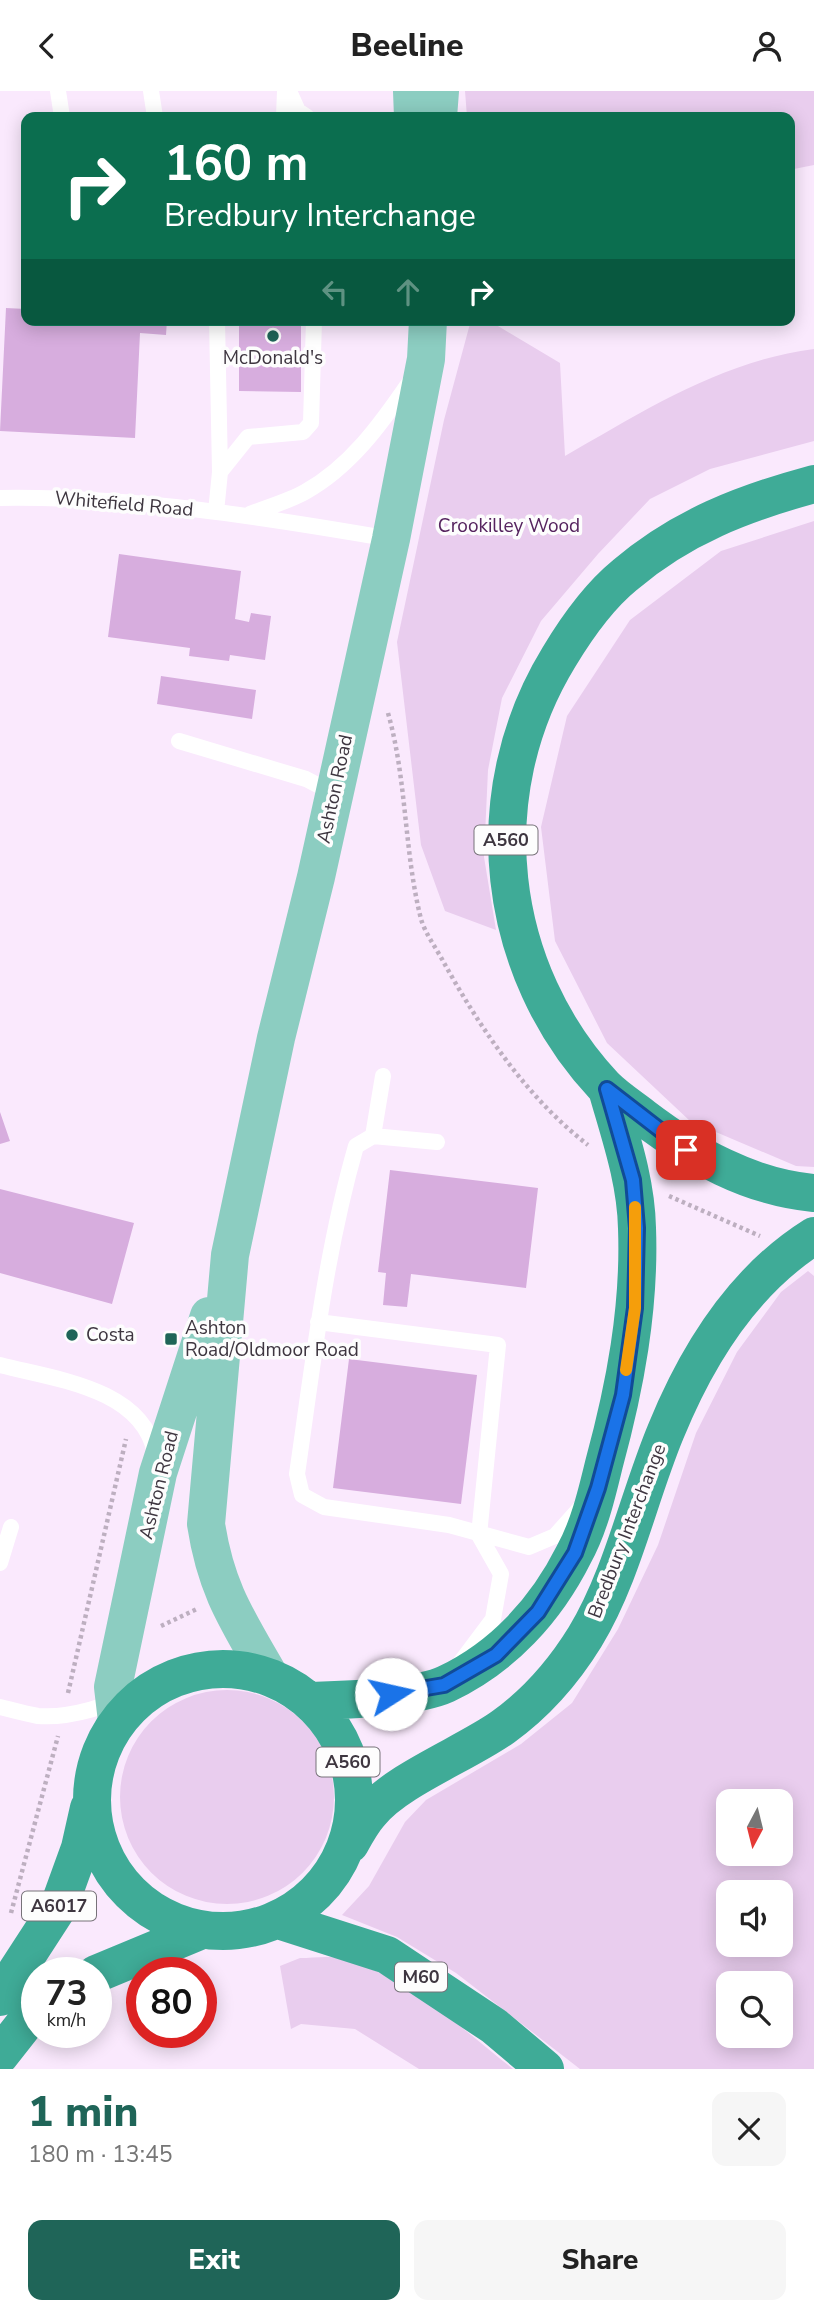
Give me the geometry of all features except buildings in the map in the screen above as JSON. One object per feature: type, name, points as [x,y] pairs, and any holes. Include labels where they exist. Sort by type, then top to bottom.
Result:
[{"type":"highway","name":"A560","points":[[814,484],[764,498],[714,517],[653,553],[623,576],[579,624],[540,688],[513,769],[506,833],[513,912],[527,961],[568,1042],[607,1089],[686,1150],[743,1176],[814,1193]]},
{"type":"highway","name":"A560","points":[[310,1701],[364,1699],[444,1685],[496,1655],[538,1612],[575,1553],[598,1488],[623,1395],[635,1308],[637,1228],[633,1180],[607,1089]]},
{"type":"highway","name":"Bredbury Interchange","points":[[345,1851],[355,1812],[352,1771],[336,1732],[310,1701],[271,1677],[230,1668],[190,1672],[152,1688],[116,1711],[96,1764],[90,1802],[96,1838],[106,1860],[136,1899],[166,1919],[202,1930],[240,1931],[278,1920],[306,1903],[328,1879],[371,1811],[409,1782],[503,1727],[546,1689],[585,1637],[617,1568],[666,1430],[723,1324],[753,1284],[791,1250],[814,1236]]},
{"type":"highway","name":"A6017","points":[[0,1997],[59,1906],[80,1847],[90,1802]]},
{"type":"highway","name":"M60","points":[[278,1920],[387,1955],[494,2026],[545,2069]]},
{"type":"highway","points":[[112,1967],[202,1930]]},
{"type":"highway","points":[[0,2055],[21,2028]]},
{"type":"main road","name":"Ashton Road","points":[[116,1711],[113,1687],[158,1473],[230,1255],[276,1038],[335,794],[391,539],[426,359],[428,326]]},
{"type":"main road","name":"Ashton Road","points":[[230,1255],[206,1524],[211,1561],[223,1596],[271,1677]]},
{"type":"lane","points":[[58,91],[61,112]]},
{"type":"lane","points":[[151,91],[154,112]]},
{"type":"lane","points":[[285,112],[287,91]]},
{"type":"lane","points":[[287,91],[300,112]]},
{"type":"lane","points":[[216,512],[220,472],[217,326]]},
{"type":"lane","points":[[220,472],[248,437],[303,432],[311,423],[314,326]]},
{"type":"lane","name":"Whitefield Road","points":[[247,515],[305,492],[342,467],[383,423],[426,359]]},
{"type":"lane","name":"Whitefield Road","points":[[0,498],[44,497],[247,515],[391,539]]},
{"type":"lane","points":[[179,741],[306,779],[335,794]]},
{"type":"lane","points":[[373,1136],[383,1076]]},
{"type":"lane","points":[[437,1142],[373,1136],[356,1146],[337,1211],[318,1321],[298,1474],[302,1495],[324,1507],[449,1524],[528,1547],[555,1537],[598,1488]]},
{"type":"lane","points":[[318,1321],[498,1345],[480,1535],[501,1574],[493,1619],[444,1685]]},
{"type":"lane","points":[[0,1365],[91,1388],[131,1412],[151,1434],[158,1473]]},
{"type":"lane","points":[[0,1563],[11,1527]]},
{"type":"lane","points":[[0,1707],[39,1716],[116,1711]]},
{"type":"green space","points":[[465,91],[814,91],[814,165],[795,169],[795,112],[467,112]]},
{"type":"green space","name":"Crookilley Wood","points":[[469,326],[498,326],[560,363],[565,456],[684,390],[715,376],[780,355],[814,349],[814,441],[710,469],[650,499],[598,554],[541,621],[502,698],[488,770],[484,857],[496,930],[445,911],[421,845],[397,642],[444,420]]},
{"type":"green space","points":[[814,521],[814,1167],[796,1166],[690,1121],[607,1043],[555,941],[541,827],[567,716],[630,620],[721,551]]},
{"type":"green space","points":[[808,1271],[814,1276],[814,2069],[580,2069],[456,1973],[397,1937],[342,1915],[369,1886],[405,1822],[426,1800],[521,1744],[572,1703],[618,1629],[658,1545],[696,1433],[737,1352],[781,1292]]},
{"type":"green space","points":[[227,1690],[268,1698],[303,1721],[326,1756],[334,1797],[326,1838],[303,1873],[268,1896],[227,1904],[186,1896],[151,1873],[128,1838],[120,1797],[128,1756],[151,1721],[186,1698]]},
{"type":"green space","points":[[300,1958],[338,1958],[390,1978],[433,2005],[513,2069],[419,2069],[355,2029],[301,2024],[291,2029],[280,1966]]},
{"type":"slow traffic","points":[[626,1370],[635,1308],[635,1207]]},
{"type":"place","name":"McDonald's","points":[[273,336]]},
{"type":"place","name":"Costa","points":[[72,1335]]},
{"type":"place","name":"Ashton Road/Oldmoor Road","points":[[171,1339]]},
{"type":"route","points":[[391,1694],[444,1685],[496,1655],[538,1612],[575,1553],[598,1488],[623,1395],[635,1308],[637,1228],[633,1180],[607,1089],[686,1150]]}]
